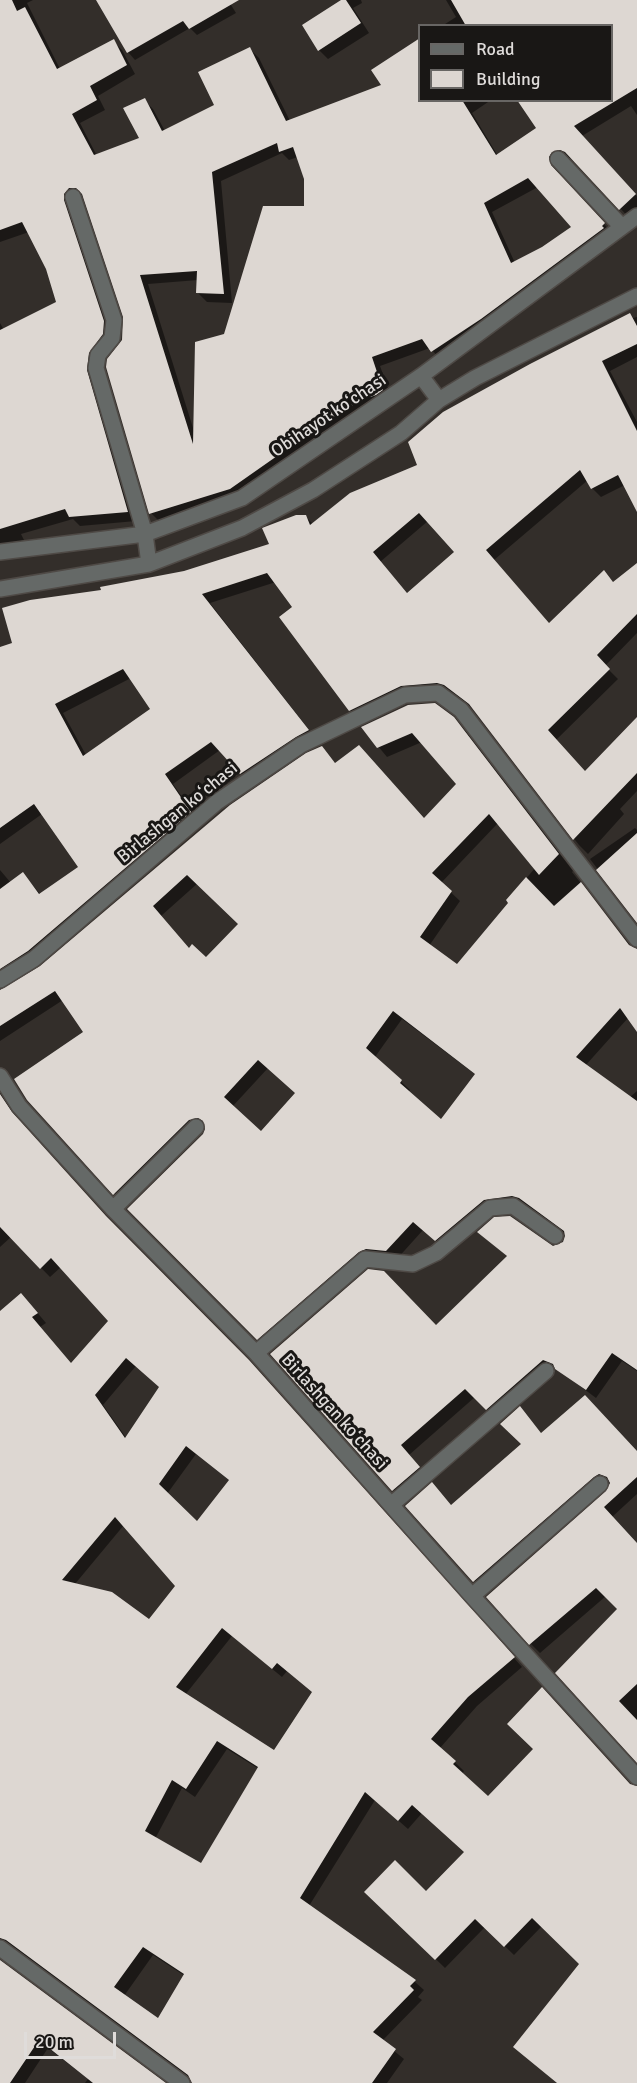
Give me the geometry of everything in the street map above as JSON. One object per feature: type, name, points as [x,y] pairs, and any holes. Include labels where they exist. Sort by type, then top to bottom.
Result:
[{"type":"street","points":[[558,159],[622,227]]},
{"type":"street","points":[[73,197],[114,320],[112,338],[98,355],[96,368],[145,534],[149,564]]},
{"type":"street","name":"Obihayot koʻchasi","points":[[0,552],[145,534],[242,498],[421,376],[637,216]]},
{"type":"street","points":[[0,589],[149,564],[242,528],[313,490],[401,433],[439,400],[475,378],[637,296]]},
{"type":"street","points":[[421,376],[439,400]]},
{"type":"street","name":"Birlashgan koʻchasi","points":[[0,980],[34,959],[217,802],[301,745],[405,695],[438,693],[461,710],[637,939]]},
{"type":"street","name":"Birlashgan koʻchasi","points":[[0,1076],[19,1106],[112,1209],[256,1353],[637,1777]]},
{"type":"street","points":[[112,1209],[196,1127]]},
{"type":"street","points":[[256,1353],[365,1259],[413,1264],[436,1252],[490,1208],[513,1206],[555,1236]]},
{"type":"street","points":[[391,1504],[546,1371]]},
{"type":"street","points":[[472,1596],[600,1484]]},
{"type":"street","points":[[0,1948],[182,2083]]},
{"type":"building","points":[[0,0],[12,0],[17,11],[25,7],[57,69],[114,39],[127,65],[90,86],[97,100],[72,114],[94,155],[139,138],[123,108],[145,98],[162,131],[214,105],[198,72],[250,47],[286,121],[381,85],[371,70],[418,39],[418,102],[463,102],[496,155],[536,128],[518,102],[613,102],[613,24],[465,24],[451,0],[637,0],[637,88],[574,126],[636,194],[619,210],[565,152],[560,150],[552,152],[549,157],[551,165],[605,223],[602,226],[604,228],[481,319],[431,352],[422,339],[372,357],[383,390],[359,401],[317,428],[230,489],[149,514],[106,367],[107,359],[122,340],[123,317],[82,194],[76,188],[69,188],[64,194],[64,200],[104,321],[103,334],[89,353],[87,370],[128,512],[69,517],[65,509],[0,529],[0,330],[56,302],[46,269],[22,222],[0,230]],"holes":[[[277,143],[279,152],[293,147],[304,179],[304,206],[263,206],[224,334],[195,342],[193,444],[140,275],[197,271],[196,293],[224,294],[212,172]],[[528,178],[571,227],[542,247],[511,263],[484,203]]]},
{"type":"building","points":[[96,0],[239,0],[189,29],[183,21],[127,53]]},
{"type":"building","points":[[341,0],[346,0],[361,23],[318,51],[302,25]]},
{"type":"building","points":[[630,313],[637,326],[637,344],[602,361],[637,431],[637,512],[618,475],[591,489],[580,470],[486,550],[549,623],[604,570],[613,582],[637,563],[637,614],[597,655],[610,669],[548,730],[585,771],[637,717],[637,773],[573,840],[469,704],[444,685],[437,683],[401,686],[349,711],[279,617],[292,607],[267,573],[202,594],[309,730],[240,774],[211,742],[165,774],[191,812],[28,951],[0,969],[0,889],[23,872],[39,894],[78,867],[34,804],[0,828],[0,647],[12,643],[2,608],[30,600],[101,590],[100,587],[184,571],[269,544],[262,528],[296,515],[306,515],[310,525],[350,493],[417,465],[408,442],[443,412]],"holes":[[[419,513],[454,552],[407,593],[373,552]],[[123,669],[150,709],[83,756],[55,704]]]},
{"type":"building","points":[[435,703],[454,717],[559,854],[539,875],[489,814],[432,873],[452,891],[420,937],[457,964],[508,903],[506,900],[526,877],[554,906],[581,882],[629,945],[637,949],[637,1032],[620,1008],[576,1057],[637,1101],[637,1370],[612,1353],[586,1390],[555,1369],[553,1364],[543,1360],[486,1410],[465,1389],[401,1445],[420,1467],[392,1491],[270,1354],[368,1269],[384,1271],[436,1325],[507,1256],[477,1232],[494,1217],[510,1216],[553,1246],[563,1242],[564,1231],[519,1198],[512,1196],[484,1200],[435,1241],[413,1222],[386,1251],[366,1249],[359,1252],[257,1340],[127,1209],[203,1134],[205,1129],[203,1121],[198,1118],[189,1120],[113,1195],[27,1100],[14,1079],[83,1032],[55,991],[0,1026],[0,990],[40,966],[230,805],[306,753],[322,746],[335,763],[359,745],[424,818],[456,784],[412,733],[377,748],[361,727],[408,705]],"holes":[[[187,875],[238,924],[206,957],[192,944],[189,948],[153,906]],[[393,1011],[475,1074],[441,1119],[400,1083],[402,1080],[366,1048]],[[258,1060],[295,1093],[261,1131],[224,1097]]]},
{"type":"building","points":[[637,833],[637,923],[596,870]]},
{"type":"building","points":[[0,1094],[12,1112],[106,1216],[249,1360],[515,1657],[468,1697],[431,1739],[456,1761],[453,1764],[488,1796],[533,1749],[507,1724],[542,1687],[630,1784],[637,1786],[637,2083],[557,2083],[513,2047],[579,1964],[532,1918],[504,1947],[475,1919],[435,1960],[364,1892],[395,1860],[426,1891],[464,1852],[412,1805],[398,1821],[365,1792],[300,1898],[416,1980],[410,1986],[414,1990],[373,2032],[396,2049],[372,2083],[192,2083],[188,2075],[6,1940],[0,1938],[0,1311],[21,1293],[38,1313],[32,1317],[71,1363],[108,1321],[51,1258],[40,1269],[0,1227]],"holes":[[[126,1358],[159,1387],[125,1438],[95,1395]],[[186,1446],[229,1480],[197,1521],[159,1484]],[[115,1517],[175,1586],[149,1619],[112,1592],[62,1580]],[[222,1628],[272,1669],[277,1663],[312,1692],[274,1750],[176,1687]],[[217,1741],[258,1767],[201,1863],[145,1831],[172,1780],[186,1789]],[[143,1947],[184,1974],[158,2018],[114,1987]]]},
{"type":"building","points":[[585,1395],[637,1451],[637,1477],[604,1507],[637,1543],[637,1684],[619,1701],[637,1720],[637,1763],[555,1673],[617,1609],[596,1588],[529,1645],[486,1597],[606,1491],[610,1483],[607,1477],[599,1474],[594,1477],[473,1582],[405,1506],[432,1482],[451,1505],[521,1444],[500,1424],[520,1406],[541,1433]]},
{"type":"building","points":[[0,1960],[166,2083],[93,2083],[39,2040],[10,2083],[0,2083]]}]
